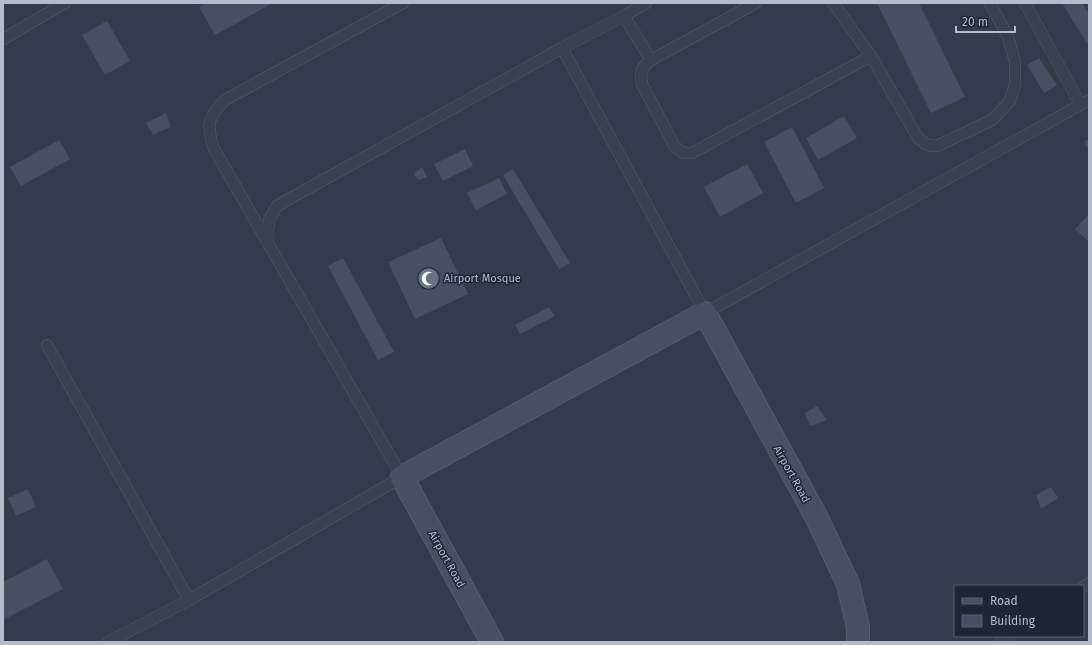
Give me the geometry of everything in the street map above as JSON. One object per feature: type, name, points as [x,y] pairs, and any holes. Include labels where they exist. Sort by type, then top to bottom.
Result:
[{"type":"street","points":[[402,477],[705,313]]},
{"type":"street","name":"Airport Road","points":[[705,313],[833,550],[848,584],[858,626],[858,642]]},
{"type":"street","name":"Airport Road","points":[[402,477],[492,642]]},
{"type":"lane","points":[[3,39],[66,3]]},
{"type":"lane","points":[[108,642],[189,600],[402,477],[213,147],[209,134],[209,122],[215,110],[225,100],[403,3]]},
{"type":"lane","points":[[267,241],[269,220],[277,206],[646,3]]},
{"type":"lane","points":[[756,3],[651,60],[643,66],[640,75],[642,84],[675,147],[684,153],[692,153],[871,56]]},
{"type":"lane","points":[[833,3],[871,56],[918,138],[927,145],[937,146],[992,120],[1010,102],[1015,84],[1015,62],[1008,37],[990,3]]},
{"type":"lane","points":[[562,48],[705,313],[1085,102],[1025,3]]},
{"type":"lane","points":[[624,16],[651,60]]},
{"type":"lane","points":[[47,345],[189,600]]},
{"type":"shaded area","points":[[3,3],[1089,3],[1089,642],[3,642]]},
{"type":"building","points":[[207,3],[273,3],[215,35],[199,7]]},
{"type":"building","points":[[877,3],[919,3],[965,97],[931,113]]},
{"type":"building","points":[[1062,3],[1082,3],[1089,14],[1089,42],[1087,43]]},
{"type":"building","points":[[107,21],[130,61],[105,75],[82,35]]},
{"type":"building","points":[[1039,58],[1057,85],[1044,93],[1027,65]]},
{"type":"building","points":[[166,113],[171,127],[153,135],[146,123]]},
{"type":"building","points":[[844,116],[857,138],[818,160],[806,138]]},
{"type":"building","points":[[792,127],[824,188],[796,203],[764,142]]},
{"type":"building","points":[[1089,139],[1089,150],[1084,142]]},
{"type":"building","points":[[59,140],[70,159],[21,186],[10,167]]},
{"type":"building","points":[[465,149],[473,166],[443,181],[434,164]]},
{"type":"building","points":[[747,164],[763,193],[720,217],[704,187]]},
{"type":"building","points":[[422,167],[427,177],[418,180],[414,174]]},
{"type":"building","points":[[513,169],[570,263],[559,269],[503,175]]},
{"type":"building","points":[[499,178],[507,194],[476,210],[467,193]]},
{"type":"building","points":[[1089,214],[1089,242],[1075,229]]},
{"type":"building","name":"Airport Mosque","points":[[441,238],[468,294],[415,319],[388,262]]},
{"type":"building","points":[[343,258],[394,352],[378,360],[328,266]]},
{"type":"building","points":[[549,307],[555,316],[520,334],[515,325]]},
{"type":"building","points":[[817,406],[827,420],[810,426],[805,413]]},
{"type":"building","points":[[1051,487],[1058,498],[1041,509],[1036,495]]},
{"type":"building","points":[[28,489],[36,507],[16,516],[8,498]]},
{"type":"building","points":[[47,559],[63,589],[3,620],[3,582]]},
{"type":"place","name":"Airport Mosque","points":[[428,278]]}]
